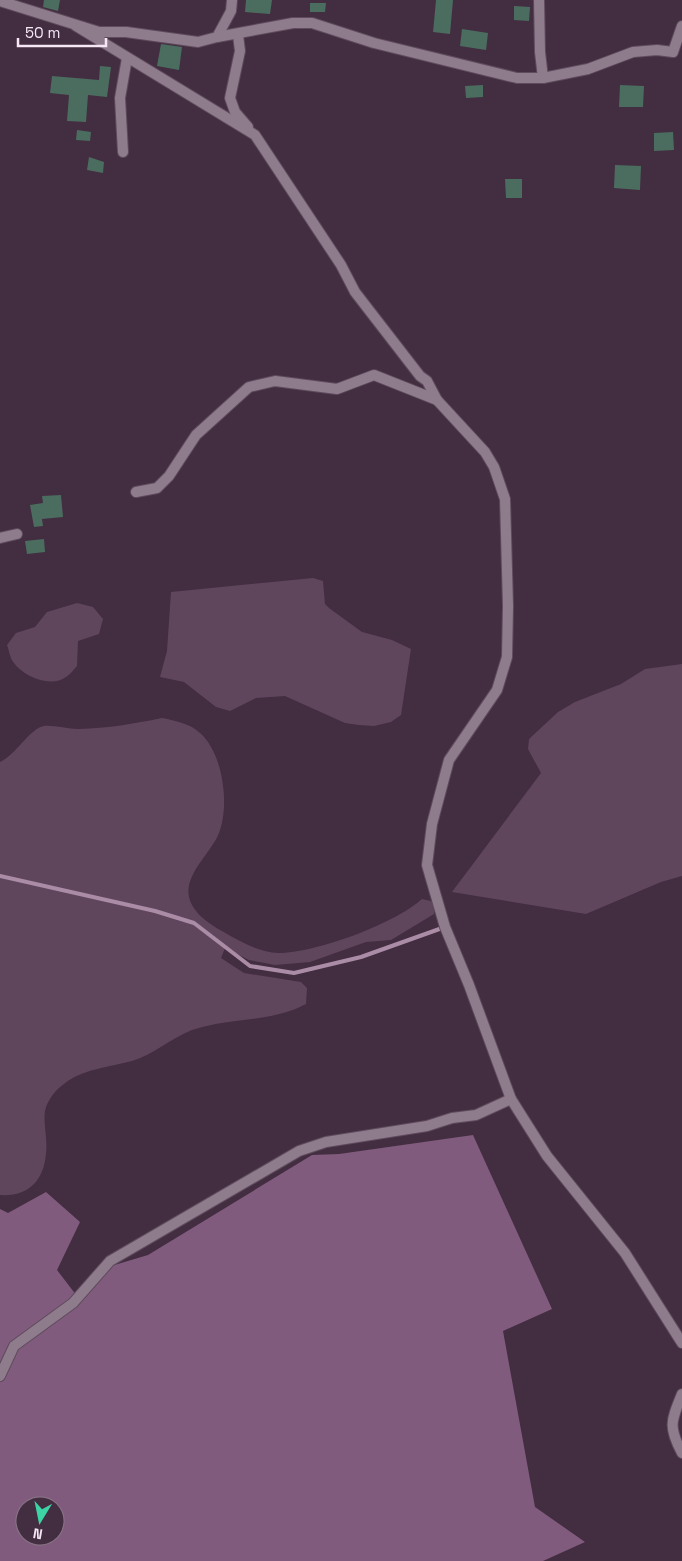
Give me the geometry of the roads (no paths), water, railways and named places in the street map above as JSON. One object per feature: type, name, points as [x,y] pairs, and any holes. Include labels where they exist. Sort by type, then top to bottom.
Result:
[{"type":"street","points":[[217,38],[231,11],[232,0]]},
{"type":"street","points":[[539,0],[540,52],[543,78]]},
{"type":"street","points":[[5,2],[99,32],[126,32],[198,42],[293,23],[312,23],[374,43],[517,78],[543,78],[588,69],[633,52],[657,50],[678,53],[682,26]]},
{"type":"street","points":[[76,26],[127,58],[156,73],[255,136]]},
{"type":"street","points":[[238,35],[240,51],[230,98],[235,112],[255,136],[341,264],[355,292],[420,376],[427,381],[437,400],[485,452],[494,467],[504,499],[508,606],[507,657],[497,690],[449,760],[432,824],[427,865],[445,927],[469,985],[511,1099],[552,1162],[625,1253],[682,1343]]},
{"type":"street","points":[[123,152],[120,98],[127,58]]},
{"type":"street","points":[[136,492],[157,488],[169,476],[196,435],[249,387],[275,381],[337,389],[374,375],[437,400]]},
{"type":"street","points":[[0,538],[18,534]]},
{"type":"street","points":[[0,1376],[14,1346],[73,1303],[110,1261],[299,1151],[326,1142],[427,1126],[452,1118],[476,1116],[511,1099]]},
{"type":"street","points":[[682,1394],[674,1414],[672,1434],[682,1453]]},
{"type":"waterway","points":[[0,876],[155,911],[194,923],[250,966],[294,973],[361,957],[445,927]]}]
